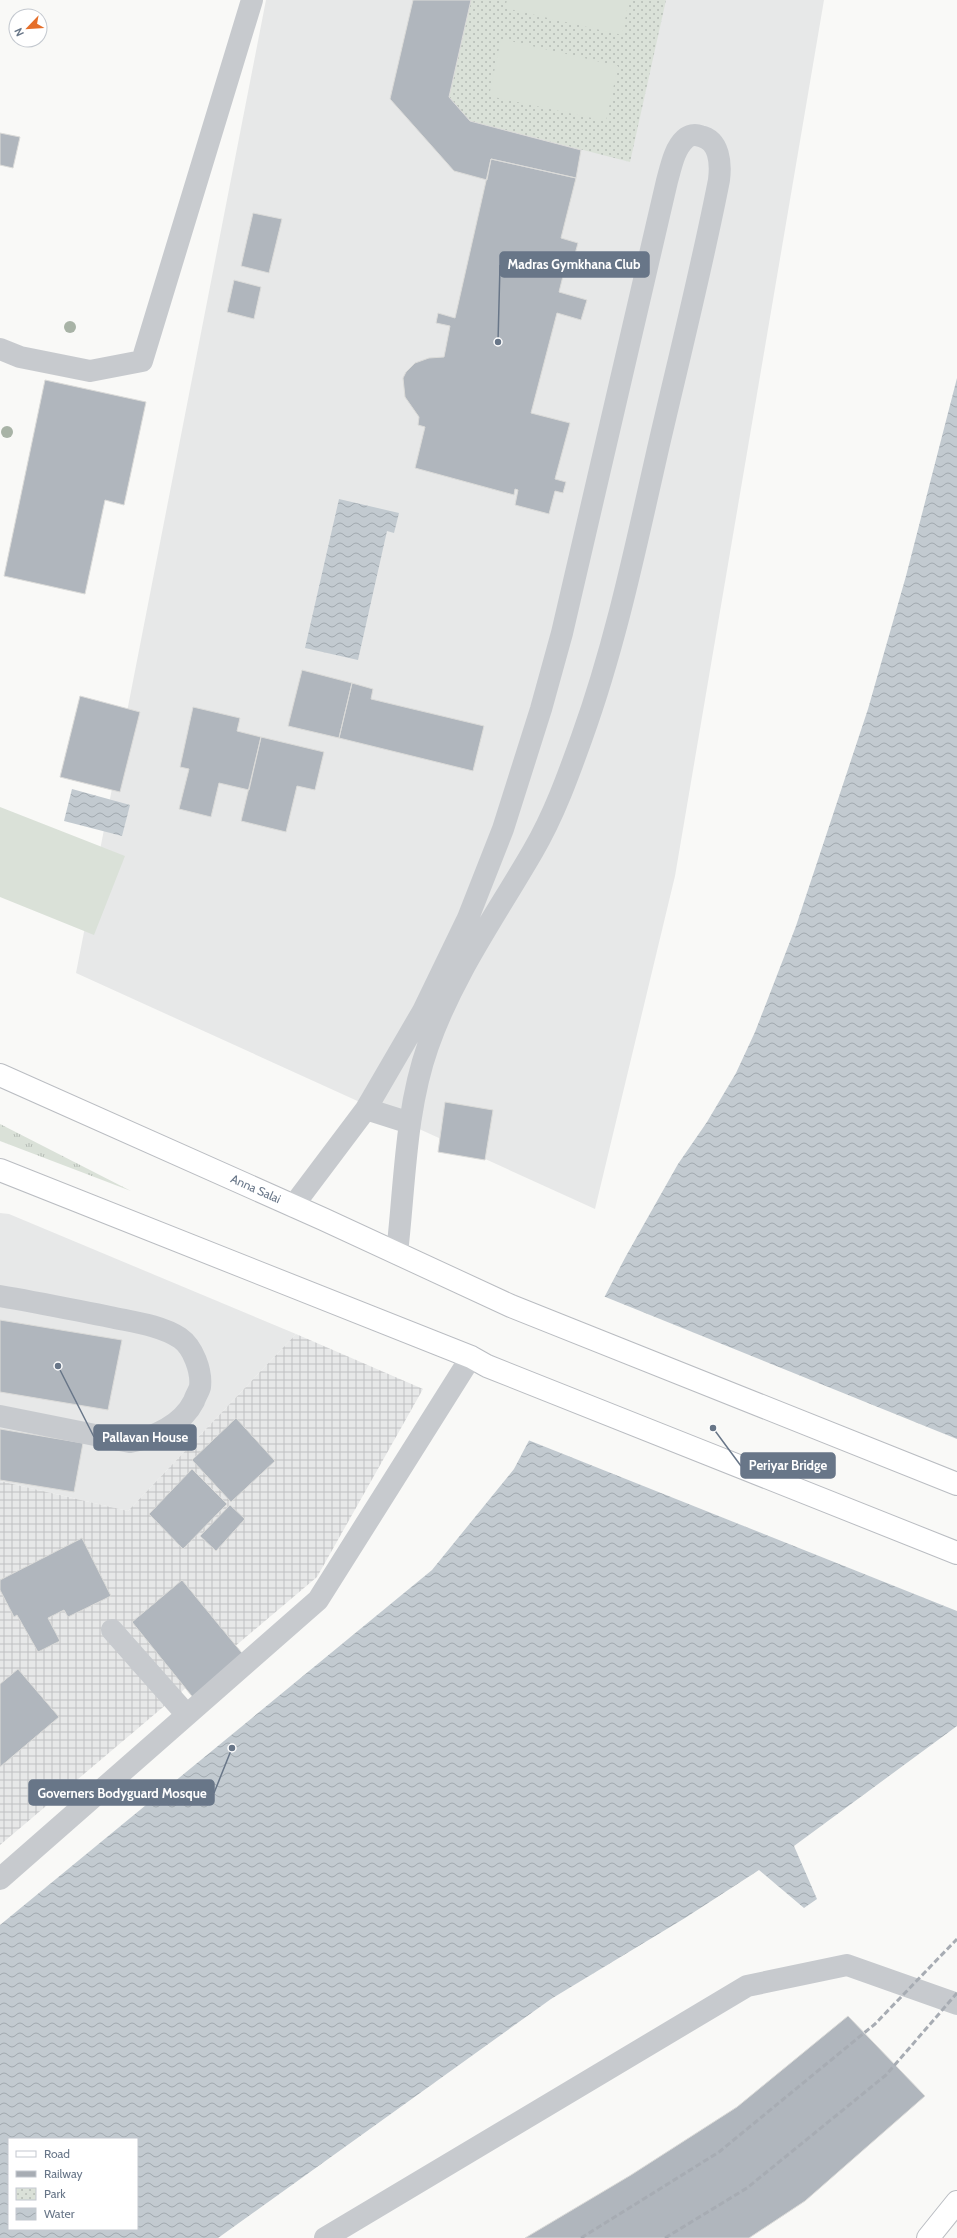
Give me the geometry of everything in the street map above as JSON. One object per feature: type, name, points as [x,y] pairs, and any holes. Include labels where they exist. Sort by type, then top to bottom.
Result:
[{"type":"main road","name":"Anna Salai","points":[[0,1075],[397,1253],[511,1306],[957,1484]]},
{"type":"main road","points":[[0,1170],[957,1553]]},
{"type":"main road","points":[[928,2238],[957,2202]]},
{"type":"street","points":[[0,349],[20,357],[90,371],[142,361],[252,0]]},
{"type":"street","points":[[293,1206],[366,1109],[423,1011],[468,918],[505,822],[562,633],[672,163],[680,145],[686,138],[694,135],[701,136],[710,140],[717,149],[720,170],[719,180],[631,569],[608,658],[583,735],[557,802],[534,849],[459,975],[431,1038],[417,1084],[410,1123],[397,1253]]},
{"type":"street","points":[[487,868],[516,878]]},
{"type":"street","points":[[366,1109],[410,1123]]},
{"type":"street","points":[[0,1296],[46,1303],[151,1326],[180,1339],[191,1350],[198,1364],[200,1387],[189,1411],[168,1428],[150,1438],[130,1442],[0,1416]]},
{"type":"street","points":[[0,1879],[318,1600],[479,1361]]},
{"type":"street","points":[[112,1630],[187,1715]]},
{"type":"street","points":[[325,2238],[747,1986],[847,1966],[957,2004]]},
{"type":"shaded area","points":[[266,0],[824,0],[675,876],[595,1209],[76,973]]},
{"type":"shaded area","points":[[0,1213],[9,1214],[296,1334],[128,1511],[0,1481]]},
{"type":"shaded area","points":[[296,1334],[423,1389],[317,1577],[0,1845],[0,1481],[128,1511]]},
{"type":"green space","points":[[471,0],[666,0],[630,162],[470,121],[449,97]]},
{"type":"green space","points":[[507,0],[629,0],[622,35],[505,8]]},
{"type":"green space","points":[[501,39],[618,66],[606,121],[489,96]]},
{"type":"green space","points":[[0,807],[125,856],[94,935],[0,897]]},
{"type":"green space","points":[[0,1124],[131,1191],[0,1141]]},
{"type":"water","points":[[957,378],[957,1726],[794,1846],[817,1899],[804,1908],[759,1870],[685,1918],[551,1999],[218,2238],[0,2238],[0,1925],[432,1570],[514,1469],[626,1256],[678,1164],[707,1122],[736,1073],[755,1032],[796,926],[868,709],[906,576]]},
{"type":"water","points":[[339,499],[399,513],[394,533],[387,531],[358,660],[305,648]]},
{"type":"water","points":[[72,789],[130,805],[122,836],[64,821]]},
{"type":"pier","points":[[603,1296],[957,1439],[957,1611],[528,1440]]},
{"type":"building","points":[[413,0],[471,0],[449,97],[470,121],[581,150],[576,178],[491,159],[487,180],[454,171],[390,99]]},
{"type":"building","points":[[0,133],[20,137],[13,168],[0,165]]},
{"type":"building","points":[[491,159],[576,178],[561,238],[578,243],[571,269],[565,268],[559,292],[587,300],[581,320],[557,313],[531,413],[570,423],[555,479],[566,482],[563,493],[555,491],[549,514],[515,505],[518,490],[515,489],[514,495],[415,468],[425,427],[418,425],[419,417],[405,397],[403,378],[406,372],[415,363],[429,358],[444,357],[450,326],[436,323],[438,313],[455,318]]},
{"type":"building","points":[[253,213],[282,219],[269,273],[241,266]]},
{"type":"building","points":[[234,280],[261,287],[254,319],[227,312]]},
{"type":"building","points":[[45,380],[146,402],[124,505],[105,500],[85,594],[4,576]]},
{"type":"building","points":[[302,670],[352,683],[339,738],[288,726]]},
{"type":"building","points":[[352,683],[373,689],[371,699],[484,726],[473,771],[339,738]]},
{"type":"building","points":[[80,696],[140,712],[120,792],[60,777]]},
{"type":"building","points":[[193,707],[240,718],[237,731],[261,737],[249,790],[219,783],[211,817],[179,809],[189,769],[180,767]]},
{"type":"building","points":[[261,737],[324,752],[315,790],[297,786],[286,832],[241,821]]},
{"type":"building","points":[[445,1102],[493,1110],[485,1160],[438,1152]]},
{"type":"building","points":[[0,1320],[122,1340],[108,1410],[0,1392]]},
{"type":"building","points":[[236,1418],[275,1461],[231,1502],[192,1460]]},
{"type":"building","points":[[0,1429],[83,1443],[74,1492],[0,1480]]},
{"type":"building","points":[[192,1469],[227,1504],[183,1549],[149,1514]]},
{"type":"building","points":[[230,1505],[245,1519],[216,1551],[200,1536]]},
{"type":"building","points":[[82,1538],[111,1596],[68,1617],[64,1610],[48,1618],[60,1641],[38,1652],[17,1615],[14,1617],[0,1590],[0,1580]]},
{"type":"building","points":[[182,1580],[246,1658],[195,1700],[132,1622]]},
{"type":"building","points":[[18,1669],[59,1717],[0,1767],[0,1684]]},
{"type":"building","points":[[848,2016],[925,2096],[805,2201],[749,2238],[525,2238],[631,2175],[737,2107]]},
{"type":"railway","points":[[581,2238],[719,2152],[875,2024],[957,1939]]},
{"type":"railway","points":[[665,2238],[747,2188],[886,2075],[957,1993]]},
{"type":"place","name":"Madras Gymkhana Club","points":[[498,342]]},
{"type":"place","name":"Pallavan House","points":[[58,1366]]},
{"type":"place","name":"Periyar Bridge","points":[[713,1428]]},
{"type":"place","name":"Governers Bodyguard Mosque","points":[[232,1748]]}]
